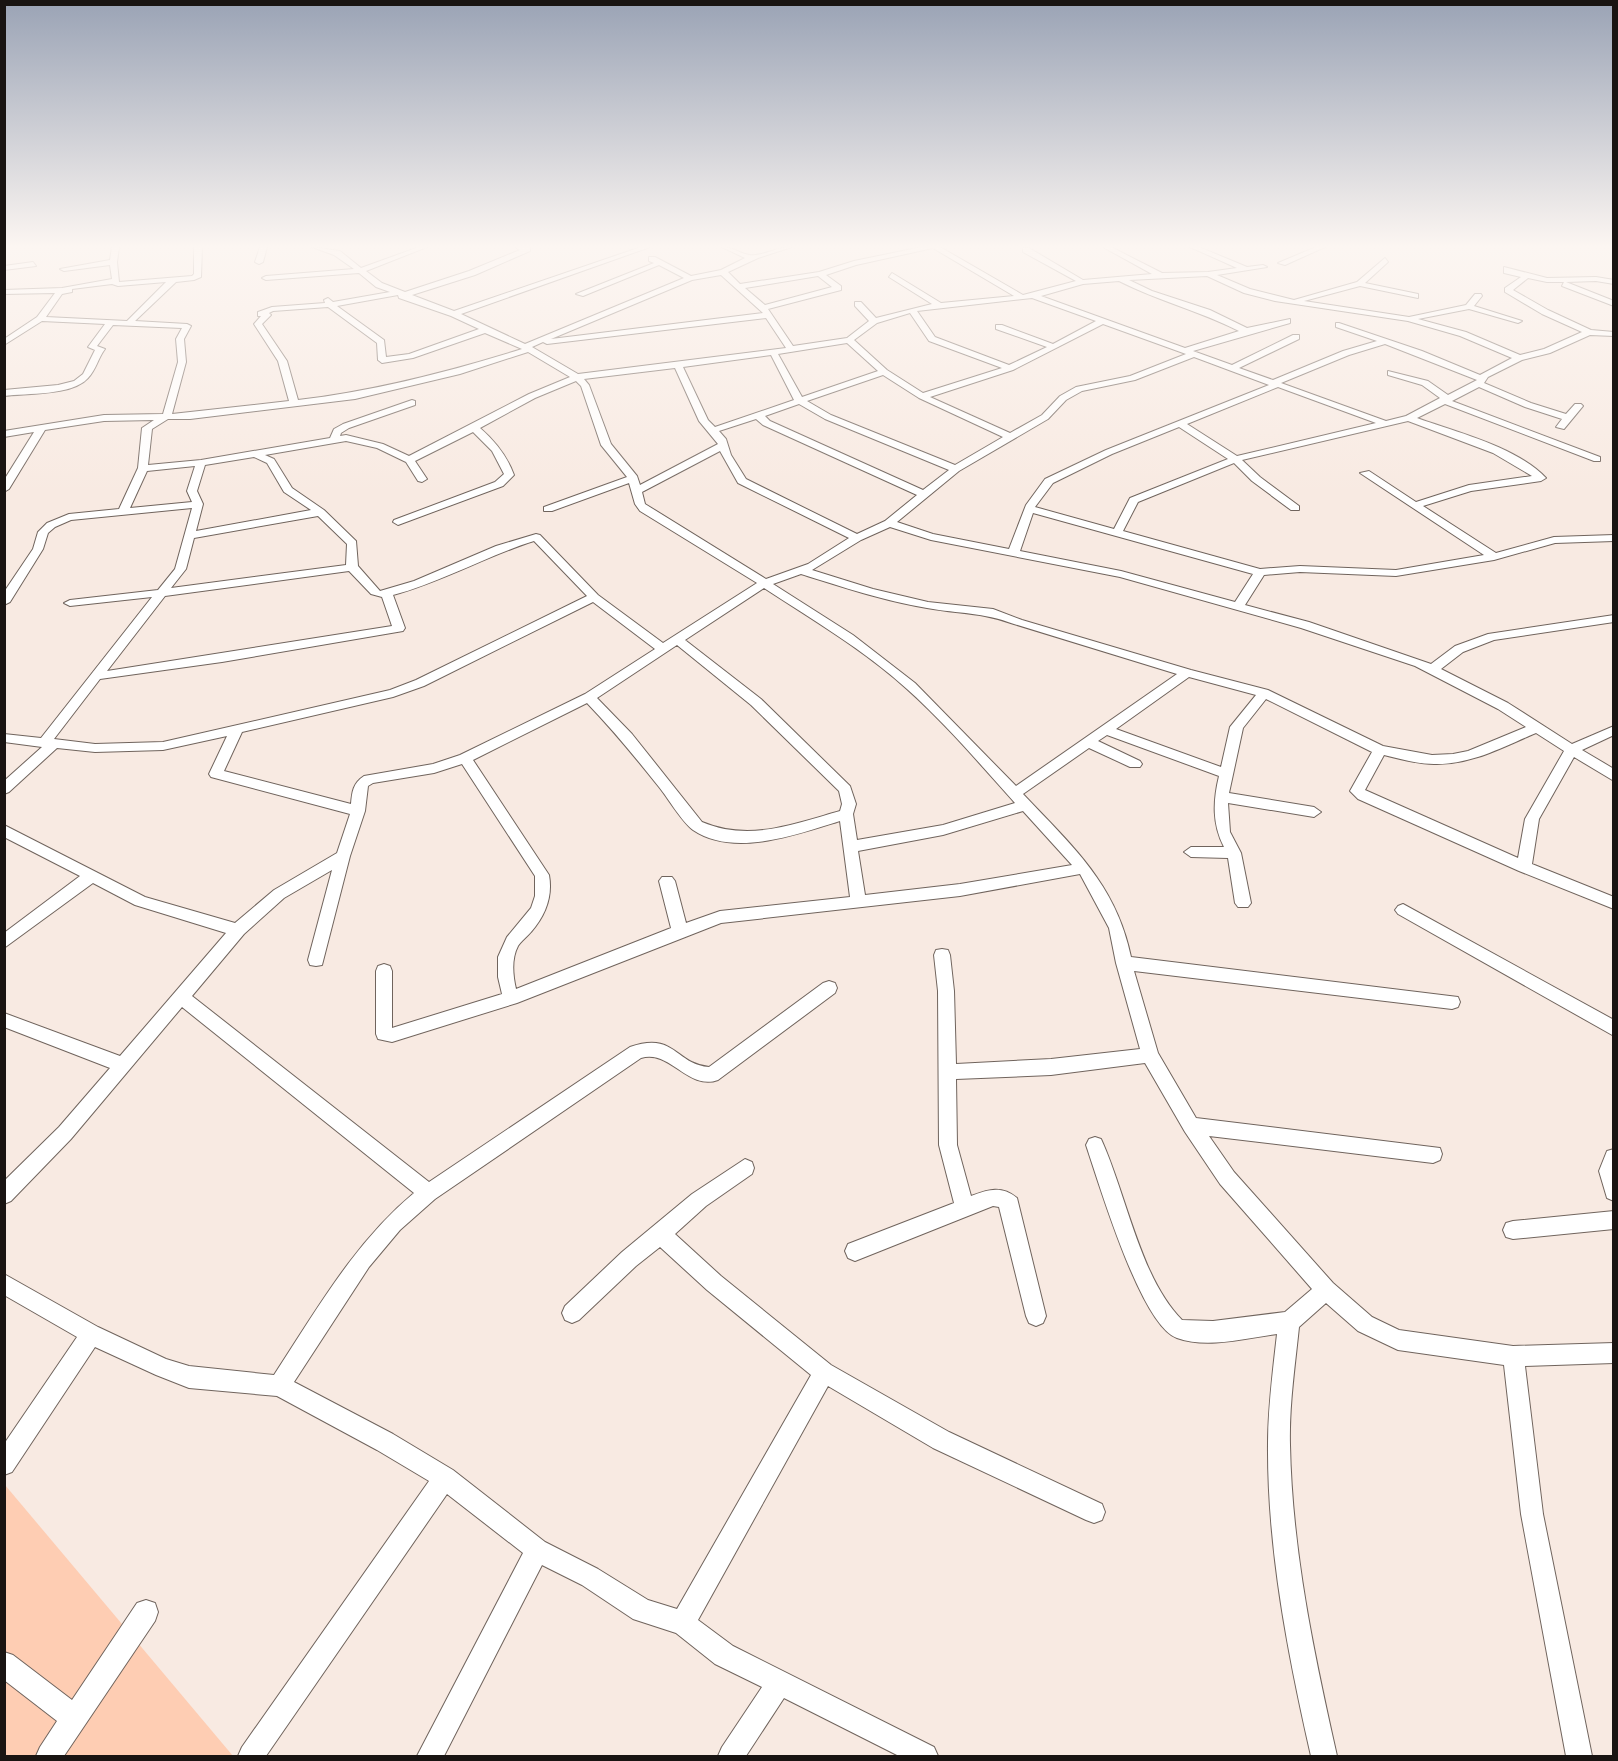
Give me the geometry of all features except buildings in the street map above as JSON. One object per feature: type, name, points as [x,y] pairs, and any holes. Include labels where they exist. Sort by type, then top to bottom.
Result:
[{"type":"street","points":[[4,343],[25,329]]},
{"type":"street","points":[[4,393],[56,388],[74,384],[83,379],[101,349],[92,347],[105,329]]},
{"type":"street","points":[[124,510],[143,468],[147,428],[167,416],[182,362],[180,339],[185,329]]},
{"type":"street","points":[[262,329],[275,344],[285,362],[294,404]]},
{"type":"street","points":[[363,329],[381,342],[382,360],[410,356],[485,330],[530,346],[578,377],[585,385],[606,446],[635,484],[640,504],[645,509],[849,638],[911,686],[957,731],[1084,868],[1117,928],[1124,963],[1150,1055],[1191,1126],[1227,1178],[1326,1290],[1365,1324],[1398,1340],[1513,1356],[1614,1353]]},
{"type":"street","points":[[4,434],[104,418],[190,416],[294,404],[391,389],[457,372],[570,329]]},
{"type":"street","points":[[530,346],[645,329]]},
{"type":"street","points":[[778,329],[791,349]]},
{"type":"street","points":[[409,460],[526,399],[578,377],[849,340],[863,329]]},
{"type":"street","points":[[925,329],[932,339],[1010,368]]},
{"type":"street","points":[[1005,329],[1053,347]]},
{"type":"street","points":[[922,396],[974,383],[1010,368],[1087,329]]},
{"type":"street","points":[[1125,329],[1384,423]]},
{"type":"street","points":[[1242,329],[1246,331]]},
{"type":"street","points":[[316,960],[343,856],[358,811],[359,790],[363,783],[369,779],[434,768],[465,758],[590,697],[764,583],[801,570],[857,538],[889,524],[956,469],[1046,417],[1063,398],[1079,389],[1131,378],[1189,352],[1253,329]]},
{"type":"street","points":[[1350,329],[1419,353],[1528,405],[1568,418]]},
{"type":"street","points":[[1445,329],[1519,358]]},
{"type":"street","points":[[1583,329],[1589,332],[1614,334]]},
{"type":"street","points":[[1117,533],[1134,500],[1235,459],[1366,430],[1384,423],[1409,418],[1481,382],[1519,358],[1547,351],[1589,332]]},
{"type":"street","points":[[1230,369],[1296,337]]},
{"type":"street","points":[[849,340],[884,372],[922,396],[1010,437]]},
{"type":"street","points":[[1013,554],[1041,488],[1057,476],[1346,353],[1382,342]]},
{"type":"street","points":[[773,352],[799,400],[828,417],[956,469]]},
{"type":"street","points":[[678,365],[704,421],[714,430],[741,481],[857,538]]},
{"type":"street","points":[[714,430],[884,372]]},
{"type":"street","points":[[1391,373],[1425,383],[1444,399],[1597,459]]},
{"type":"street","points":[[333,439],[337,431],[346,426],[412,403]]},
{"type":"street","points":[[1561,427],[1578,406]]},
{"type":"street","points":[[756,415],[765,419],[766,423],[923,494]]},
{"type":"street","points":[[1409,418],[1522,464],[1541,478],[1469,488],[1414,507]]},
{"type":"street","points":[[1180,424],[1235,459],[1256,479],[1295,508]]},
{"type":"street","points":[[398,522],[499,484],[509,475],[503,459],[491,441],[474,428]]},
{"type":"street","points":[[4,489],[41,429]]},
{"type":"street","points":[[143,468],[258,455],[346,438],[363,440],[402,455],[409,460],[422,479]]},
{"type":"street","points":[[548,509],[635,484],[723,445]]},
{"type":"street","points":[[258,455],[271,461],[288,490],[320,512],[352,543],[352,567],[378,594],[387,594],[481,559],[499,549],[536,537],[594,597],[662,648]]},
{"type":"street","points":[[4,789],[49,744],[97,676],[180,569],[198,504],[192,491],[201,463]]},
{"type":"street","points":[[1365,473],[1494,557]]},
{"type":"street","points":[[4,602],[38,549],[43,532],[51,525],[69,517],[198,504]]},
{"type":"street","points":[[1030,510],[1260,572],[1300,569],[1396,573],[1494,557],[1554,540],[1614,538]]},
{"type":"street","points":[[191,535],[320,512]]},
{"type":"street","points":[[889,524],[931,537],[1121,574],[1365,644],[1433,669],[1537,727],[1614,777]]},
{"type":"street","points":[[70,603],[163,593],[352,567]]},
{"type":"street","points":[[801,570],[870,592],[928,605],[993,612],[1018,622],[1073,637],[1187,674],[1264,693],[1306,716],[1380,750],[1432,760],[1453,759],[1471,755],[1537,727]]},
{"type":"street","points":[[1238,606],[1260,572]]},
{"type":"street","points":[[97,676],[222,658],[399,628],[387,594]]},
{"type":"street","points":[[4,738],[95,748],[163,746],[236,731],[411,687],[594,597]]},
{"type":"street","points":[[1433,669],[1459,649],[1491,637],[1614,618]]},
{"type":"street","points":[[678,640],[756,702],[844,789],[849,804],[846,814],[858,901]]},
{"type":"street","points":[[1015,793],[1187,674]]},
{"type":"street","points":[[1243,903],[1234,854],[1223,832],[1221,797],[1237,727],[1264,693]]},
{"type":"street","points":[[590,697],[627,737],[697,826],[711,834],[753,838],[846,814]]},
{"type":"street","points":[[1105,730],[1226,774]]},
{"type":"street","points":[[1524,867],[1532,819],[1572,748],[1614,730]]},
{"type":"street","points":[[236,731],[216,774],[358,811]]},
{"type":"street","points":[[1088,742],[1135,764]]},
{"type":"street","points":[[1380,750],[1357,791],[1364,796],[1524,867],[1614,903]]},
{"type":"street","points":[[465,758],[542,875],[545,890],[539,907],[528,926],[511,943],[504,968],[511,998]]},
{"type":"street","points":[[1221,797],[1314,812]]},
{"type":"street","points":[[850,847],[943,830],[1025,806]]},
{"type":"street","points":[[4,830],[90,877],[140,901],[238,930]]},
{"type":"street","points":[[1191,852],[1234,854]]},
{"type":"street","points":[[4,1195],[65,1133],[238,930],[279,894],[343,856]]},
{"type":"street","points":[[384,971],[384,1034],[400,1034],[511,998],[706,921],[735,914],[960,890],[1084,868]]},
{"type":"street","points":[[4,942],[90,877]]},
{"type":"street","points":[[667,881],[680,931]]},
{"type":"street","points":[[1403,910],[1614,1029]]},
{"type":"street","points":[[942,955],[946,991],[948,1145],[964,1209]]},
{"type":"street","points":[[1124,963],[1452,1002]]},
{"type":"street","points":[[279,1386],[377,1240],[429,1192],[636,1052],[651,1047],[659,1048],[692,1070],[705,1075],[712,1074],[830,988]]},
{"type":"street","points":[[182,998],[429,1192]]},
{"type":"street","points":[[4,1020],[123,1065]]},
{"type":"street","points":[[948,1072],[1051,1067],[1150,1055]]},
{"type":"street","points":[[1191,1126],[1432,1154]]},
{"type":"street","points":[[1095,1145],[1151,1293],[1177,1329],[1199,1332],[1289,1322],[1326,1290]]},
{"type":"street","points":[[1614,1157],[1608,1171],[1614,1192]]},
{"type":"street","points":[[572,1313],[629,1259],[699,1200],[745,1168]]},
{"type":"street","points":[[855,1251],[993,1197],[1004,1198],[1010,1204],[1036,1316]]},
{"type":"street","points":[[1513,1230],[1614,1220]]},
{"type":"street","points":[[661,1234],[714,1283],[824,1372],[941,1440],[1094,1512]]},
{"type":"street","points":[[4,1284],[91,1334],[163,1368],[189,1377],[279,1386],[385,1442],[445,1478],[537,1550],[590,1577],[642,1610],[683,1623],[724,1655],[925,1756]]},
{"type":"street","points":[[1289,1322],[1279,1446],[1284,1518],[1295,1615],[1324,1756]]},
{"type":"street","points":[[4,1464],[91,1334]]},
{"type":"street","points":[[1513,1356],[1532,1514],[1579,1756]]},
{"type":"street","points":[[683,1623],[824,1372]]},
{"type":"street","points":[[250,1756],[445,1478]]},
{"type":"street","points":[[430,1756],[537,1550]]},
{"type":"street","points":[[49,1756],[146,1612]]},
{"type":"street","points":[[4,1664],[74,1718]]},
{"type":"street","points":[[731,1756],[780,1682]]},
{"type":"shaded area","points":[[5,1485],[233,1756],[5,1756]]}]
